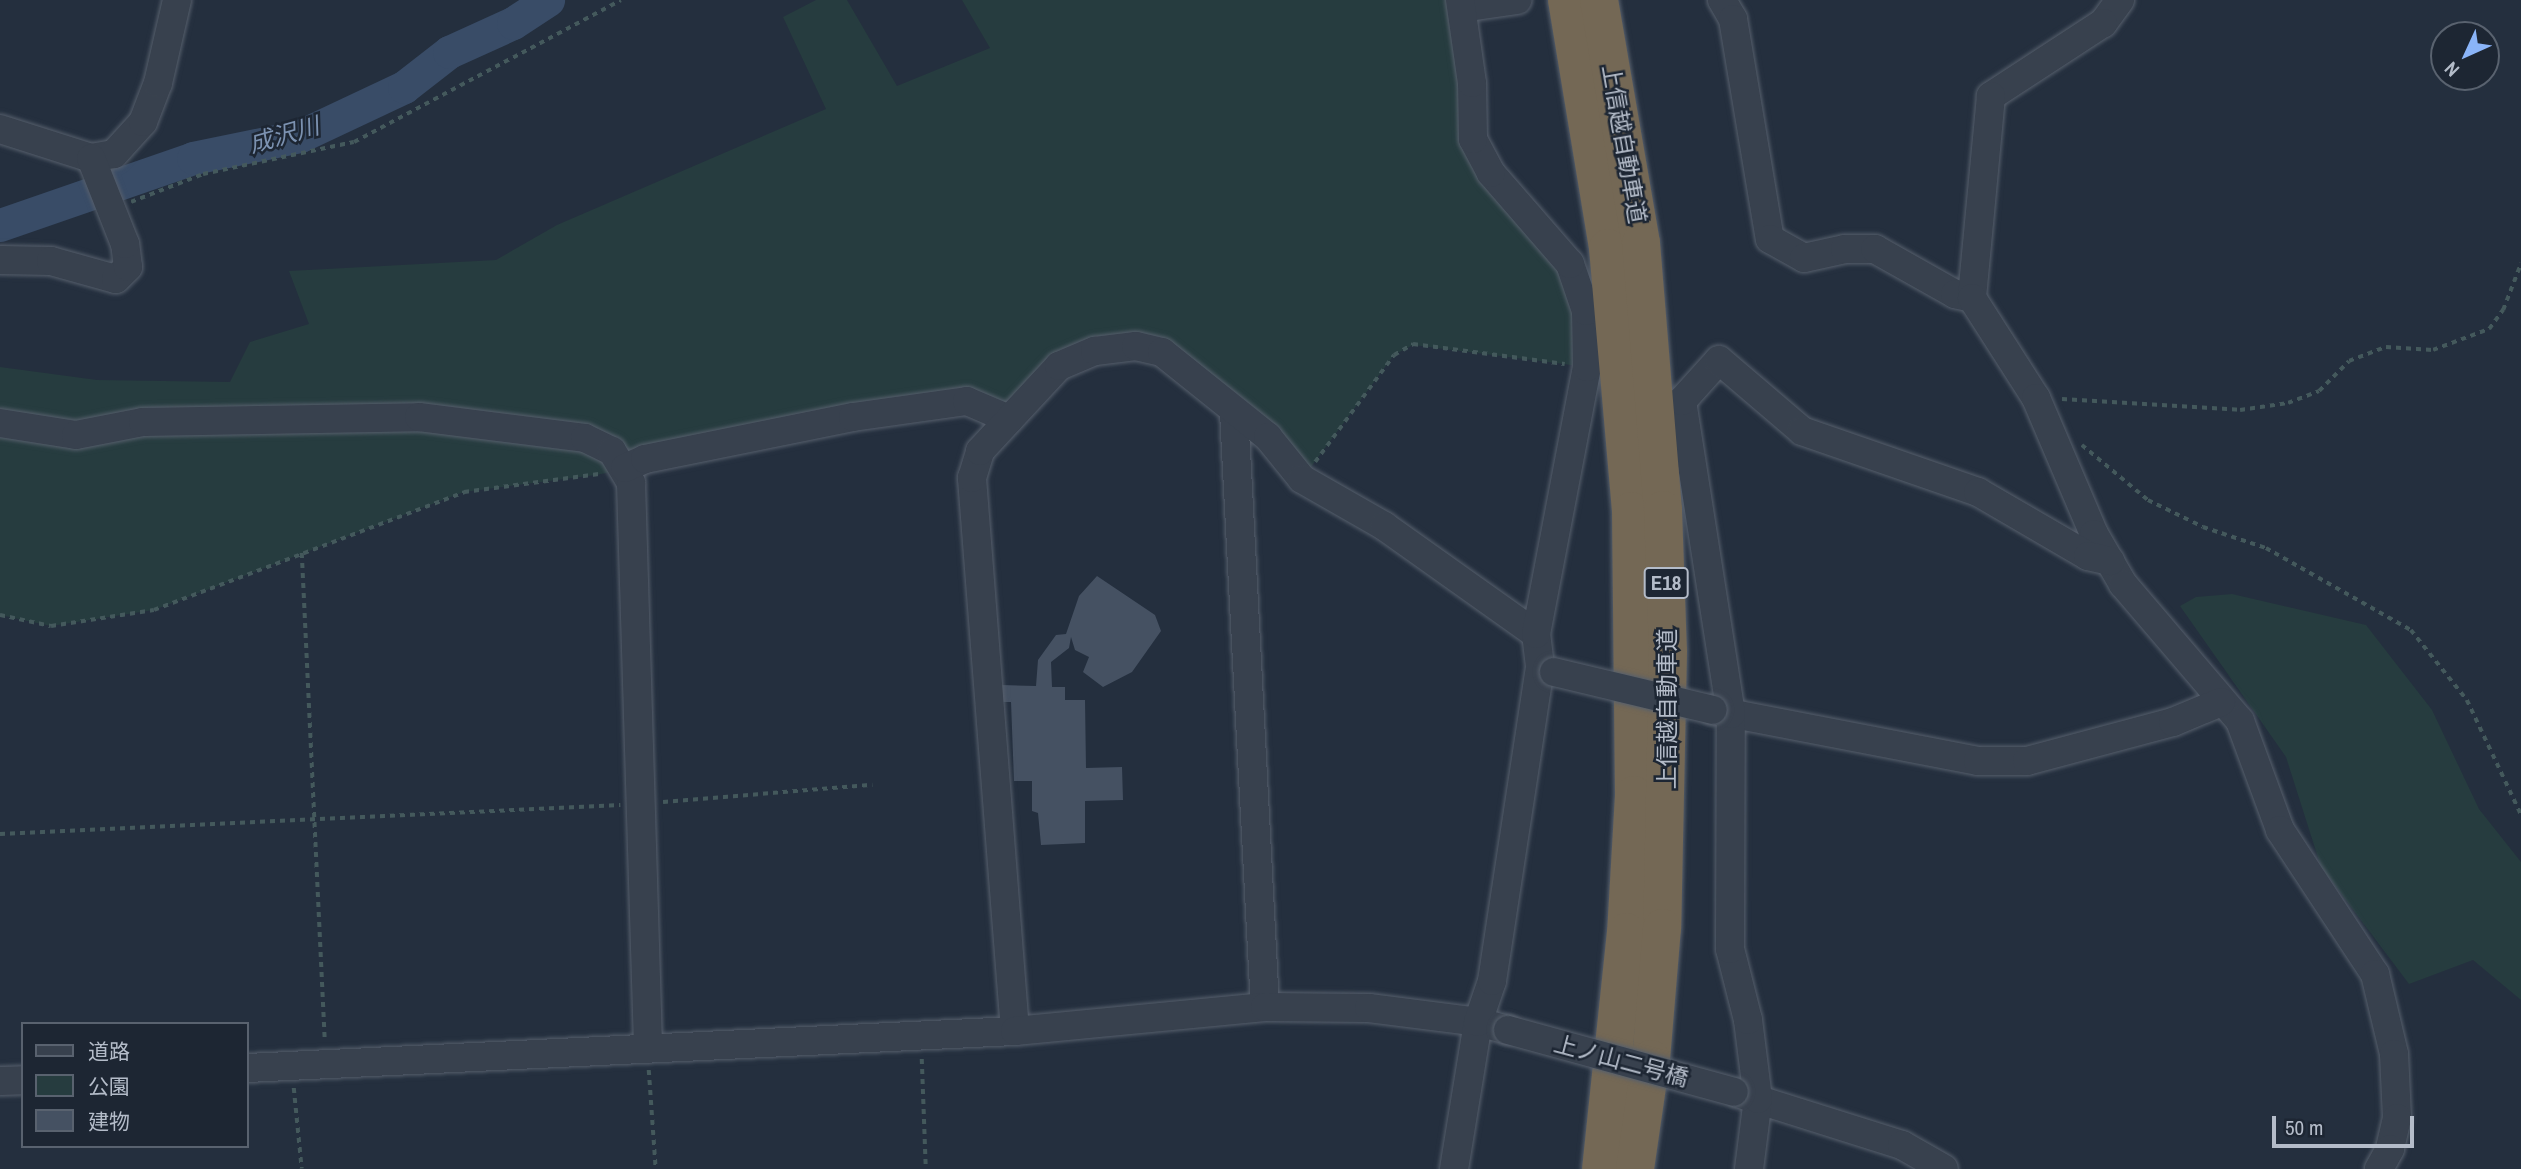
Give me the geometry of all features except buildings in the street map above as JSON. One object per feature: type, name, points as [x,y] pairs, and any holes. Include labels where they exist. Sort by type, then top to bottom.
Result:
[{"type":"highway","name":"上信越自動車道","points":[[1567,0],[1608,248],[1631,511],[1634,795],[1626,932],[1601,1169]]},
{"type":"highway","name":"上信越自動車道","points":[[1599,0],[1641,243],[1664,523],[1667,825],[1651,1059],[1635,1169]]},
{"type":"street","points":[[0,129],[91,158],[114,154],[143,122],[158,83],[177,0]]},
{"type":"street","points":[[1454,1169],[1478,1022],[1492,981],[1547,669],[1536,634],[1587,367],[1586,311],[1570,264],[1491,173],[1473,139],[1472,83],[1461,4],[1517,0]]},
{"type":"street","points":[[1722,0],[1733,19],[1770,239],[1804,258],[1845,249],[1875,249],[1955,294],[1972,298]]},
{"type":"street","points":[[2119,0],[2103,23],[1991,96],[1972,298],[2036,398],[2123,584],[2221,702],[2240,721],[2250,741],[2280,830],[2375,974],[2395,1054],[2397,1118],[2390,1149],[2379,1169]]},
{"type":"street","points":[[0,260],[51,261],[116,279],[128,267],[113,210],[91,158]]},
{"type":"street","points":[[1015,1031],[972,478],[980,451],[1059,366],[1095,351],[1136,346],[1161,352],[1186,368],[1234,412],[1268,437],[1302,479],[1384,526],[1536,634]]},
{"type":"street","points":[[1749,1169],[1746,1096],[1748,1020],[1730,948],[1722,712],[1682,401],[1719,360],[1802,431],[1978,492],[2088,556],[2110,561]]},
{"type":"street","points":[[625,468],[645,459],[853,417],[967,401],[1009,418]]},
{"type":"street","points":[[1234,412],[1265,1007]]},
{"type":"street","points":[[0,423],[76,435],[143,422],[419,417],[585,438],[611,451],[625,468],[631,483],[638,803],[648,1045]]},
{"type":"street","points":[[1547,669],[1722,712],[1978,761],[2027,761],[2173,722],[2221,702]]},
{"type":"street","name":"上ノ山二号橋","points":[[248,1068],[648,1045],[1015,1031],[1265,1007],[1369,1008],[1478,1022],[1746,1096],[1902,1145],[1944,1169]]},
{"type":"street","points":[[0,1081],[21,1080]]},
{"type":"path","points":[[113,210],[202,174],[354,142],[621,0]]},
{"type":"path","points":[[2036,398],[2240,410],[2288,403],[2319,391],[2349,361],[2386,347],[2433,351],[2489,329],[2503,310],[2521,263]]},
{"type":"path","points":[[1302,479],[1394,355],[1413,344],[1587,367]]},
{"type":"path","points":[[2078,442],[2148,500],[2203,527],[2266,548],[2411,630],[2467,700],[2521,814]]},
{"type":"path","points":[[0,615],[51,626],[154,610],[464,492],[625,468]]},
{"type":"path","points":[[302,553],[326,1063]]},
{"type":"path","points":[[0,834],[315,823],[872,785]]},
{"type":"path","points":[[921,1035],[926,1169]]},
{"type":"path","points":[[648,1045],[656,1169]]},
{"type":"path","points":[[292,1066],[302,1169]]},
{"type":"green space","points":[[816,0],[847,0],[897,86],[990,48],[962,0],[1474,0],[1473,139],[1565,271],[1587,367],[1413,345],[1394,355],[1302,479],[1186,368],[1095,351],[1009,419],[967,401],[596,475],[464,492],[154,610],[51,626],[0,615],[0,367],[97,380],[230,382],[250,342],[309,324],[289,271],[496,260],[557,225],[826,109],[783,17]]},
{"type":"green space","points":[[2232,594],[2366,625],[2432,710],[2479,809],[2521,862],[2521,1000],[2473,960],[2409,984],[2321,867],[2286,757],[2180,606],[2196,597]]},
{"type":"waterway","name":"成沢川","points":[[0,225],[193,158],[300,136],[404,87],[449,52],[513,23],[548,0]]}]
